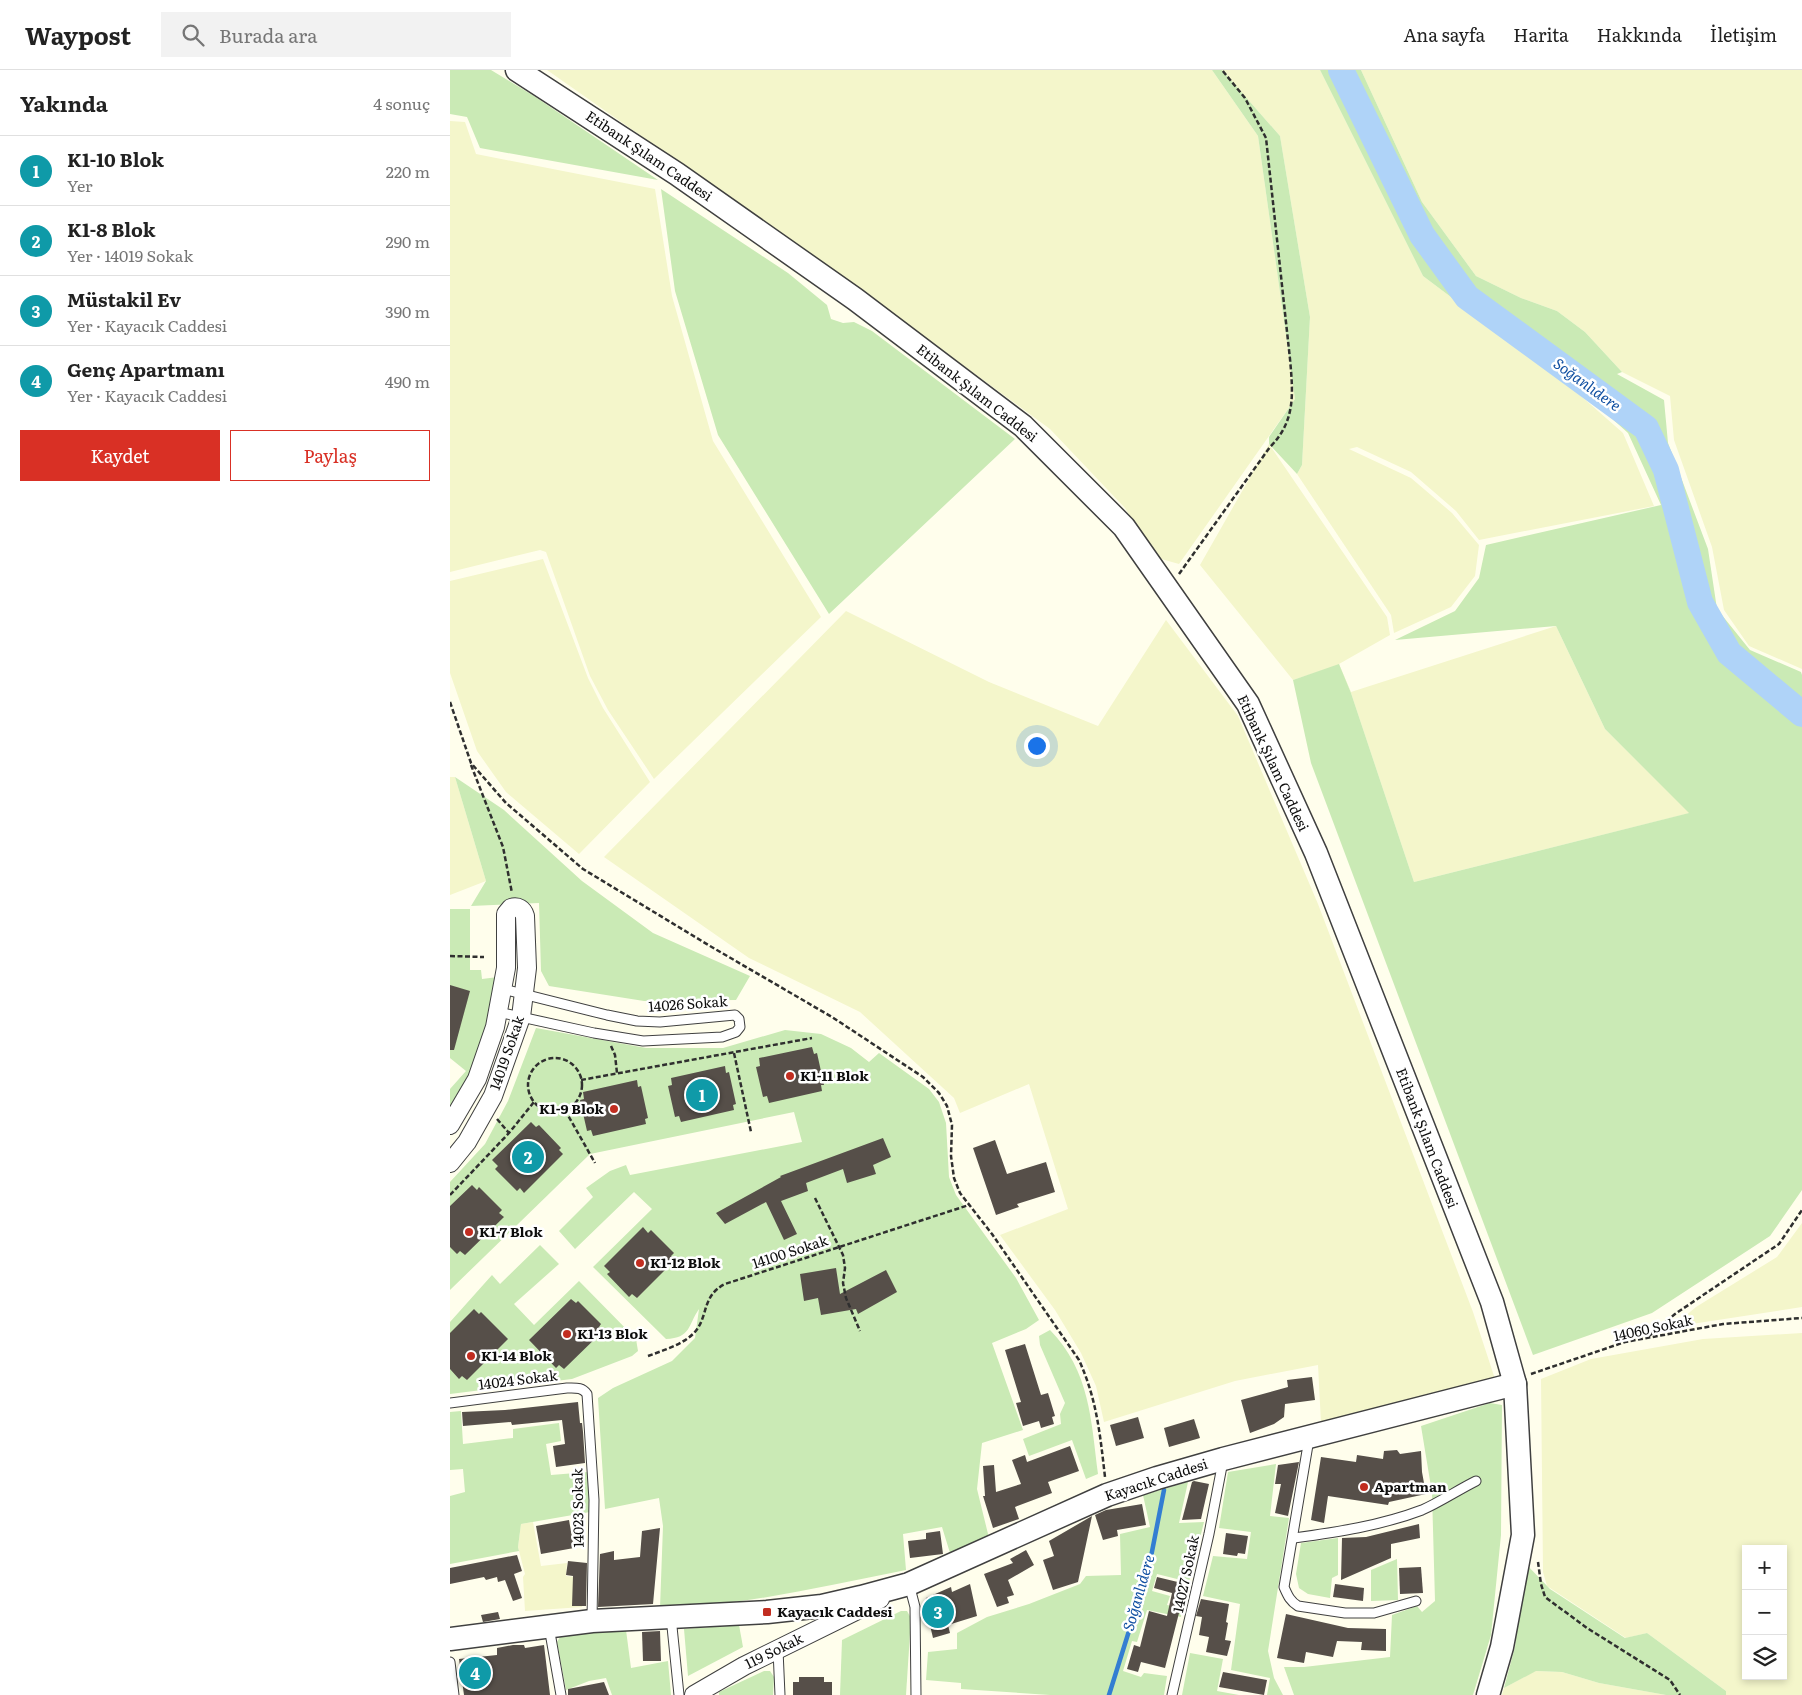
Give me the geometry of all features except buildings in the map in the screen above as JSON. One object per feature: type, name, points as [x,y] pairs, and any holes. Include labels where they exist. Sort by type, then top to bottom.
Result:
[{"type":"street","name":"Etibank Şılam Caddesi","points":[[518,70],[678,174],[855,299],[1023,426],[1124,527],[1248,704],[1316,853],[1492,1302],[1526,1380],[1523,1534],[1502,1647],[1488,1695]]},
{"type":"street","name":"14019 Sokak","points":[[450,1125],[477,1079],[495,1027],[506,968],[506,914],[508,910],[515,907],[521,909],[525,916],[527,968],[521,1017],[493,1096],[467,1142],[450,1163]]},
{"type":"street","name":"Kayacık Caddesi","points":[[450,1639],[592,1621],[767,1612],[822,1606],[909,1584],[1106,1495],[1223,1459],[1526,1380]]},
{"type":"street","name":"119 Sokak","points":[[694,1695],[736,1670],[909,1584]]},
{"type":"lane","name":"14026 Sokak","points":[[498,1012],[608,1036],[643,1041],[713,1038],[736,1032],[740,1027],[737,1016],[730,1014],[660,1022],[637,1021],[503,989]]},
{"type":"lane","name":"14024 Sokak","points":[[450,1403],[567,1388],[579,1388],[588,1394]]},
{"type":"lane","name":"14023 Sokak","points":[[588,1394],[594,1500],[592,1621]]},
{"type":"lane","points":[[1310,1436],[1284,1588],[1288,1596],[1298,1606],[1345,1613],[1374,1613],[1416,1601]]},
{"type":"lane","name":"14027 Sokak","points":[[1172,1695],[1223,1459]]},
{"type":"lane","points":[[1294,1538],[1358,1529],[1393,1520],[1423,1509],[1476,1481]]},
{"type":"lane","points":[[909,1584],[915,1607],[916,1695]]},
{"type":"lane","points":[[671,1617],[679,1695]]},
{"type":"lane","points":[[549,1627],[561,1695]]},
{"type":"lane","points":[[778,1650],[780,1695]]},
{"type":"lane","points":[[450,1662],[454,1695]]},
{"type":"path","points":[[1168,589],[1266,452],[1283,432],[1291,412],[1292,379],[1266,138],[1245,98],[1222,70]]},
{"type":"path","points":[[450,702],[503,847],[515,907]]},
{"type":"path","points":[[471,763],[506,803],[583,869],[832,1017],[923,1077],[939,1093],[947,1106],[952,1125],[951,1156],[954,1178],[960,1193],[992,1234],[1079,1360],[1092,1392],[1099,1422],[1106,1495]]},
{"type":"path","points":[[450,956],[484,957]]},
{"type":"path","points":[[608,1036],[615,1055],[617,1073]]},
{"type":"path","points":[[581,1080],[812,1038]]},
{"type":"path","points":[[734,1053],[751,1132]]},
{"type":"path","points":[[554,1058],[563,1060],[572,1064],[578,1071],[581,1089],[578,1098],[572,1105],[556,1112],[540,1108],[534,1102],[530,1095],[528,1078],[532,1070],[545,1060],[554,1058]]},
{"type":"path","points":[[450,1195],[509,1133],[534,1102]]},
{"type":"path","points":[[564,1110],[595,1163]]},
{"type":"path","points":[[815,1198],[844,1255],[846,1298],[860,1331]]},
{"type":"path","name":"14100 Sokak","points":[[648,1356],[685,1340],[695,1332],[710,1295],[725,1284],[969,1205]]},
{"type":"path","points":[[1647,1338],[1675,1314],[1779,1244],[1802,1210]]},
{"type":"path","name":"14060 Sokak","points":[[1526,1380],[1625,1342],[1723,1324],[1802,1318]]},
{"type":"path","points":[[1538,1561],[1545,1597],[1586,1628],[1670,1680],[1680,1695]]},
{"type":"green space","points":[[450,70],[491,70],[534,96],[658,180],[480,148],[467,117],[450,114]]},
{"type":"green space","points":[[547,70],[1212,70],[1258,136],[1295,399],[1179,564],[1154,557],[1125,508],[1050,429],[844,278]]},
{"type":"green space","points":[[1212,70],[1222,70],[1280,136],[1310,317],[1302,465],[1297,474],[1269,444],[1269,437],[1295,399],[1258,136]]},
{"type":"green space","points":[[1222,70],[1320,70],[1423,276],[1573,389],[1623,433],[1654,506],[1479,540],[1456,511],[1411,472],[1357,447],[1349,449],[1411,478],[1452,513],[1479,545],[1475,576],[1451,607],[1394,633],[1391,615],[1297,474],[1302,465],[1310,317],[1280,136]]},
{"type":"green space","points":[[1320,70],[1361,70],[1422,202],[1476,276],[1521,298],[1557,311],[1585,332],[1622,372],[1617,374],[1664,400],[1668,443],[1708,549],[1717,609],[1750,650],[1801,672],[1802,675],[1802,1190],[1770,1236],[1652,1313],[1533,1355],[1311,763],[1293,680],[1339,664],[1351,693],[1414,882],[1689,813],[1605,729],[1556,626],[1395,640],[1455,611],[1479,578],[1486,545],[1661,505],[1628,433],[1579,389],[1573,389],[1423,276]]},
{"type":"green space","points":[[1361,70],[1802,70],[1802,669],[1749,646],[1724,610],[1712,547],[1674,440],[1670,396],[1622,372],[1585,332],[1557,311],[1521,298],[1476,276],[1422,202]]},
{"type":"green space","points":[[450,121],[465,122],[476,154],[655,189],[672,296],[713,441],[821,617],[654,779],[608,710],[590,676],[546,552],[540,550],[450,572]]},
{"type":"green space","points":[[661,189],[788,273],[827,305],[831,319],[843,323],[854,322],[872,331],[1015,439],[829,614],[718,435],[675,291]]},
{"type":"green space","points":[[1269,444],[1387,617],[1390,635],[1339,664],[1351,692],[1556,626],[1605,729],[1690,813],[1414,882],[1351,693],[1339,665],[1293,680],[1200,565]]},
{"type":"green space","points":[[543,559],[588,678],[603,708],[650,782],[579,854],[506,792],[477,751],[450,673],[450,581]]},
{"type":"green space","points":[[846,611],[989,682],[1098,726],[1166,620],[1238,716],[1318,904],[1473,1312],[1495,1379],[1321,1423],[1318,1365],[1235,1381],[1104,1422],[1096,1386],[1081,1353],[1055,1310],[1000,1235],[1068,1209],[1029,1084],[960,1113],[954,1098],[860,1012],[749,958],[604,857]]},
{"type":"green space","points":[[450,777],[455,777],[486,881],[450,895]]},
{"type":"green space","points":[[455,777],[504,810],[582,881],[653,933],[750,976],[736,1000],[644,1001],[549,986],[541,971],[539,903],[471,906],[486,881]]},
{"type":"green space","points":[[450,909],[470,909],[470,970],[481,970],[482,979],[498,977],[490,1022],[473,1071],[453,1111],[450,1107],[450,1089],[466,1071],[450,1058]]},
{"type":"green space","points":[[536,1028],[646,1048],[723,1048],[785,1030],[821,1034],[851,1048],[869,1062],[879,1053],[929,1089],[939,1102],[946,1123],[949,1177],[956,1195],[1016,1278],[1039,1320],[1026,1329],[992,1343],[1023,1430],[982,1443],[977,1489],[989,1538],[950,1553],[942,1527],[903,1534],[906,1570],[814,1589],[753,1599],[660,1608],[663,1526],[659,1498],[605,1509],[598,1398],[613,1388],[672,1361],[695,1338],[699,1309],[685,1333],[666,1339],[593,1267],[652,1209],[634,1192],[575,1249],[559,1231],[593,1197],[586,1188],[610,1171],[626,1165],[630,1175],[802,1142],[794,1112],[590,1154],[450,1290],[450,1182],[485,1144],[508,1101]]},
{"type":"green space","points":[[1802,1223],[1802,1307],[1672,1327],[1696,1307],[1777,1257]]},
{"type":"green space","points":[[540,1245],[559,1264],[514,1304],[534,1325],[579,1281],[636,1339],[638,1351],[632,1356],[572,1379],[450,1394],[450,1322],[492,1275],[500,1284]]},
{"type":"green space","points":[[1050,1330],[1073,1362],[1081,1379],[1086,1397],[1098,1474],[1086,1479],[1072,1440],[1029,1456],[1023,1439],[1061,1424],[1060,1414],[1065,1403],[1040,1345],[1039,1336]]},
{"type":"green space","points":[[1802,1333],[1802,1695],[1726,1695],[1726,1691],[1647,1633],[1626,1638],[1547,1586],[1543,1572],[1541,1379],[1591,1359],[1703,1339]]},
{"type":"green space","points":[[1490,1403],[1502,1405],[1501,1535],[1491,1635],[1473,1695],[1294,1695],[1284,1667],[1304,1667],[1390,1657],[1392,1615],[1417,1606],[1422,1612],[1435,1601],[1432,1493],[1421,1426]]},
{"type":"green space","points":[[461,1411],[463,1444],[513,1438],[513,1429],[559,1423],[561,1441],[546,1444],[551,1475],[588,1472],[590,1512],[521,1524],[519,1551],[450,1564],[450,1496],[465,1492],[463,1469],[450,1470],[450,1412]]},
{"type":"green space","points":[[1276,1464],[1270,1516],[1289,1518],[1268,1651],[1274,1678],[1283,1695],[1267,1695],[1270,1678],[1231,1670],[1240,1604],[1203,1596],[1213,1556],[1247,1559],[1251,1532],[1219,1528],[1228,1472]]},
{"type":"green space","points":[[1188,1482],[1179,1523],[1204,1522],[1189,1582],[1157,1574],[1152,1591],[1170,1596],[1167,1605],[1182,1608],[1181,1617],[1147,1610],[1137,1642],[1132,1641],[1123,1671],[1141,1677],[1144,1673],[1167,1676],[1164,1695],[1050,1695],[961,1689],[961,1683],[926,1680],[928,1652],[957,1649],[957,1633],[987,1617],[1029,1604],[1080,1584],[1086,1576],[1121,1575],[1120,1534],[1150,1527],[1143,1495]]},
{"type":"green space","points":[[533,1522],[541,1566],[567,1563],[566,1576],[583,1578],[582,1607],[525,1611],[523,1577],[525,1574],[518,1547],[521,1524]]},
{"type":"green space","points":[[1338,1538],[1338,1575],[1332,1578],[1330,1598],[1308,1594],[1299,1588],[1296,1574],[1301,1543]]},
{"type":"green space","points":[[1397,1559],[1398,1600],[1371,1601],[1371,1570]]},
{"type":"green space","points":[[1525,1563],[1550,1589],[1625,1638],[1647,1633],[1726,1691],[1726,1695],[1666,1695],[1599,1683],[1562,1672],[1536,1671],[1504,1688],[1515,1647]]},
{"type":"green space","points":[[901,1611],[907,1611],[911,1618],[906,1695],[840,1695],[842,1640]]},
{"type":"green space","points":[[739,1625],[743,1647],[688,1676],[684,1629]]},
{"type":"green space","points":[[610,1630],[626,1630],[631,1668],[668,1661],[671,1695],[612,1695],[606,1678],[589,1681],[566,1690],[557,1642],[560,1637]]},
{"type":"green space","points":[[1190,1653],[1223,1659],[1217,1691],[1239,1695],[1182,1695]]},
{"type":"green space","points":[[764,1671],[770,1671],[774,1677],[773,1695],[719,1695],[719,1692]]},
{"type":"green space","points":[[1535,1671],[1562,1672],[1599,1683],[1666,1695],[1502,1695],[1504,1688]]},
{"type":"waterway","name":"Soğanlıdere","points":[[1341,70],[1422,235],[1467,297],[1646,428],[1666,470],[1700,602],[1729,653],[1802,714]]},
{"type":"waterway","name":"Soğanlıdere","points":[[1109,1695],[1149,1567],[1164,1490]]},
{"type":"place","name":"K1-11 Blok","points":[[790,1076]]},
{"type":"place","name":"K1-10 Blok","points":[[702,1095]]},
{"type":"place","name":"K1-9 Blok","points":[[614,1109]]},
{"type":"place","name":"K1-8 Blok","points":[[528,1157]]},
{"type":"place","name":"K1-7 Blok","points":[[469,1232]]},
{"type":"place","name":"K1-12 Blok","points":[[640,1263]]},
{"type":"place","name":"K1-13 Blok","points":[[567,1334]]},
{"type":"place","name":"K1-14 Blok","points":[[471,1356]]},
{"type":"place","name":"Apartman","points":[[1364,1487]]},
{"type":"place","name":"Kayacık Caddesi","points":[[767,1612]]},
{"type":"place","name":"Müstakil Ev","points":[[938,1612]]},
{"type":"place","name":"Genç Apartmanı","points":[[475,1673]]}]
